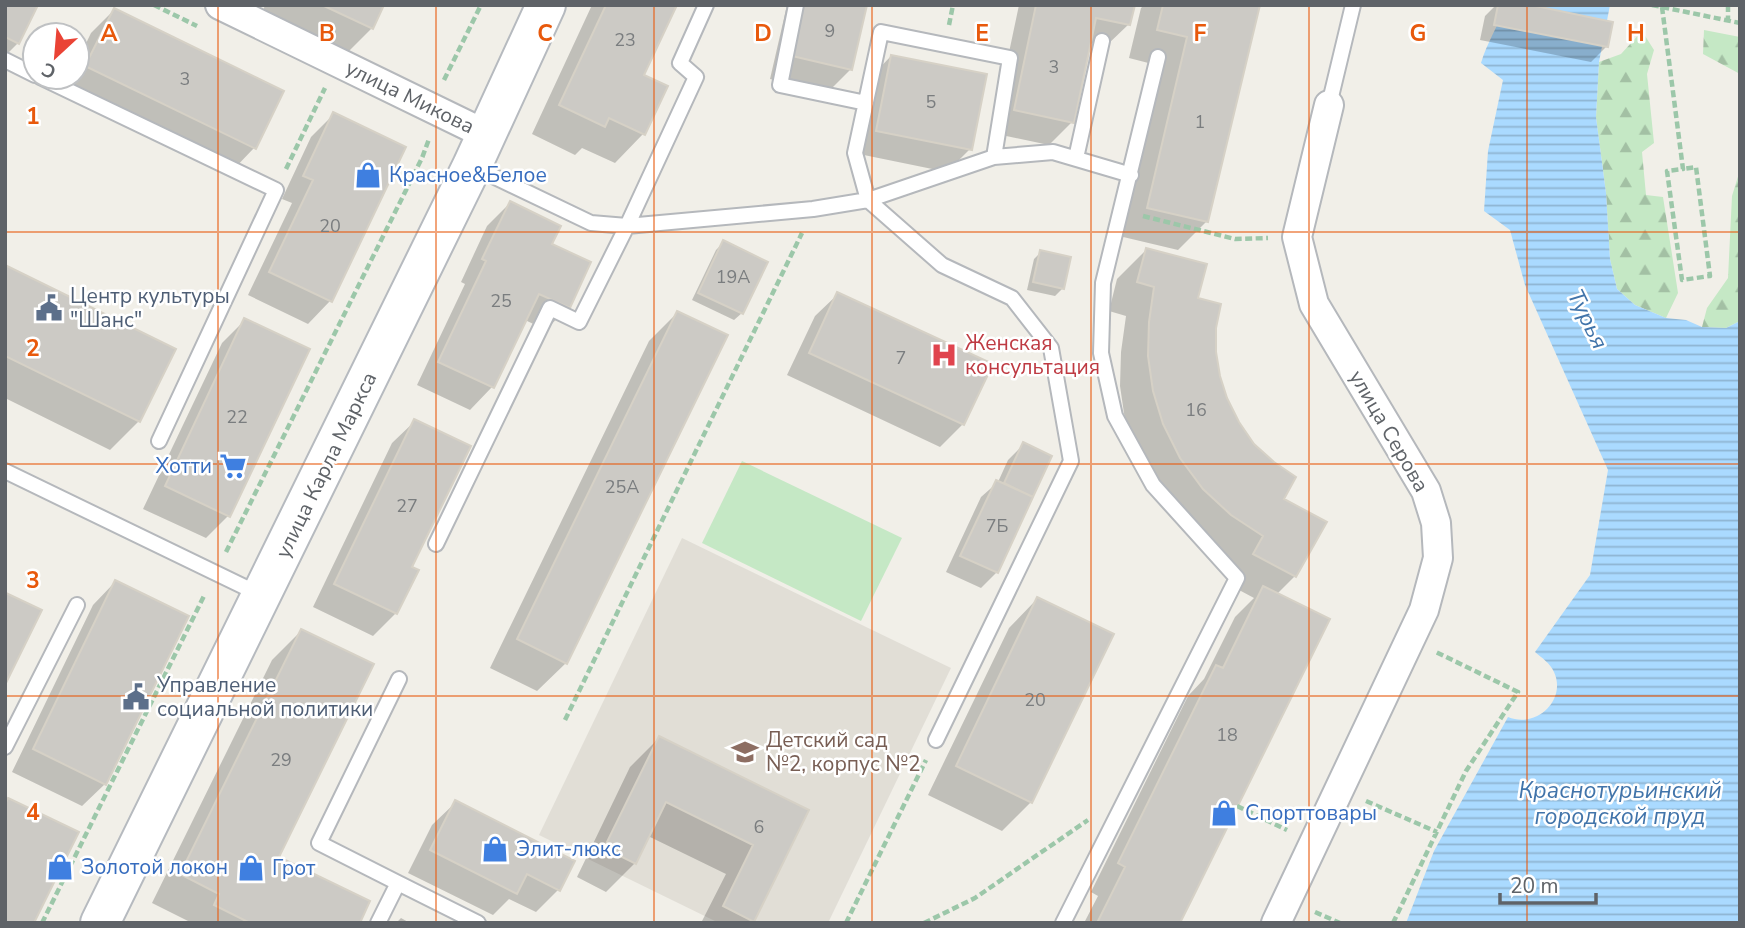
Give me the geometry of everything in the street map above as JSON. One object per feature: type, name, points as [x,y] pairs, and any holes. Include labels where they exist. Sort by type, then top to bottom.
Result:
[{"type":"main road","name":"улица Карла Маркса","points":[[109,920],[262,596],[480,150],[546,5]]},
{"type":"street","name":"улица Микова","points":[[220,5],[431,108],[480,150]]},
{"type":"street","name":"улица Серова","points":[[1276,923],[1424,610],[1438,558],[1436,523],[1426,491],[1314,303],[1297,237],[1329,105]]},
{"type":"lane","points":[[436,544],[550,308],[579,322],[696,77],[680,63],[706,5]]},
{"type":"lane","points":[[796,5],[780,85],[866,103]]},
{"type":"lane","name":"улица Серова","points":[[1329,105],[1353,5]]},
{"type":"lane","points":[[936,740],[1071,461],[1051,348],[1012,298],[942,265],[868,200],[855,153],[881,32],[1010,58],[994,157]]},
{"type":"lane","points":[[1076,158],[1102,41]]},
{"type":"lane","points":[[1063,923],[1237,578],[1153,485],[1115,416],[1101,353],[1103,284],[1158,57]]},
{"type":"lane","points":[[5,60],[21,68]]},
{"type":"lane","points":[[69,91],[276,190],[159,441]]},
{"type":"lane","points":[[480,150],[591,223],[627,226],[813,209],[868,200],[994,157],[1053,152],[1131,175]]},
{"type":"lane","points":[[5,471],[262,596]]},
{"type":"lane","points":[[5,747],[77,606]]},
{"type":"lane","points":[[400,679],[319,843],[478,923]]},
{"type":"lane","points":[[378,923],[398,883]]},
{"type":"path","points":[[42,923],[422,158],[428,142],[431,108],[481,5]]},
{"type":"path","points":[[1652,5],[1740,23]]},
{"type":"path","points":[[1728,5],[1728,22]]},
{"type":"path","points":[[1662,7],[1683,169]]},
{"type":"path","points":[[276,190],[338,62]]},
{"type":"path","points":[[1696,167],[1710,276],[1682,280],[1667,171],[1683,169],[1696,167]]},
{"type":"path","points":[[565,720],[813,209]]},
{"type":"path","points":[[1122,211],[1235,239],[1297,237]]},
{"type":"path","points":[[1394,923],[1466,771],[1518,692],[1447,657]]},
{"type":"path","points":[[846,923],[936,740]]},
{"type":"path","points":[[925,923],[975,898],[1129,792]]},
{"type":"path","points":[[1237,806],[1314,842]]},
{"type":"path","points":[[1380,807],[1437,832]]},
{"type":"path","points":[[1331,919],[1340,923]]},
{"type":"shaded area","name":"Детский сад №2, корпус №2","points":[[682,538],[951,668],[828,923],[719,923],[539,835]]},
{"type":"green space","points":[[1704,30],[1740,37],[1740,74],[1703,54]]},
{"type":"green space","points":[[1642,31],[1654,50],[1647,74],[1654,143],[1642,152],[1646,195],[1663,197],[1678,293],[1666,318],[1635,305],[1617,289],[1610,259],[1606,193],[1596,117],[1599,62],[1621,54]]},
{"type":"green space","points":[[1740,170],[1740,321],[1726,328],[1702,327],[1707,308],[1728,278],[1732,196]]},
{"type":"green space","points":[[742,461],[902,538],[861,621],[702,543]]},
{"type":"water","name":"Краснотурьинский городской пруд","points":[[1507,5],[1610,5],[1599,62],[1596,117],[1606,193],[1610,259],[1617,289],[1635,305],[1666,318],[1686,320],[1702,327],[1726,328],[1740,321],[1740,923],[1406,923],[1434,851],[1508,717],[1529,719],[1546,710],[1553,702],[1557,682],[1554,672],[1535,652],[1590,575],[1608,470],[1525,285],[1510,230],[1484,211],[1488,151],[1503,80],[1481,63]]},
{"type":"building","points":[[5,5],[38,5],[30,21],[21,21],[19,44],[5,37]]},
{"type":"building","points":[[322,5],[384,5],[373,29]]},
{"type":"building","points":[[606,5],[677,5],[644,75],[668,86],[645,135],[609,118],[605,127],[559,105]]},
{"type":"building","points":[[804,5],[867,5],[852,70],[792,56]]},
{"type":"building","points":[[1036,5],[1135,5],[1130,25],[1096,18],[1074,123],[1014,110]]},
{"type":"building","points":[[1163,5],[1260,5],[1208,222],[1147,208],[1187,37],[1157,30]]},
{"type":"building","points":[[1498,5],[1531,5],[1613,22],[1608,47],[1494,25]]},
{"type":"building","points":[[114,8],[284,91],[256,149],[91,69],[91,54]]},
{"type":"building","points":[[891,55],[987,74],[972,150],[876,131]]},
{"type":"building","points":[[333,112],[406,147],[332,302],[269,272],[313,180],[303,176]]},
{"type":"building","points":[[510,201],[561,226],[552,244],[591,262],[570,308],[539,294],[494,388],[438,362],[486,261],[482,259]]},
{"type":"building","points":[[723,240],[768,262],[743,314],[698,293]]},
{"type":"building","points":[[1146,248],[1207,264],[1198,298],[1221,304],[1216,328],[1216,352],[1227,398],[1254,444],[1296,477],[1284,499],[1327,522],[1296,577],[1253,554],[1263,536],[1231,515],[1203,489],[1180,458],[1163,424],[1153,391],[1148,356],[1154,287],[1137,282]]},
{"type":"building","points":[[1040,250],[1071,257],[1064,289],[1033,282]]},
{"type":"building","name":"Центр культуры \"Шанс\"","points":[[5,265],[176,349],[140,422],[5,356]]},
{"type":"building","points":[[837,292],[993,364],[964,425],[809,353]]},
{"type":"building","points":[[677,311],[728,335],[567,664],[517,639]]},
{"type":"building","points":[[244,318],[310,349],[230,517],[165,486]]},
{"type":"building","points":[[414,419],[471,446],[412,567],[419,570],[397,614],[334,584]]},
{"type":"building","points":[[1023,442],[1052,456],[1033,497],[1004,483]]},
{"type":"building","points":[[996,480],[1033,497],[998,573],[960,556]]},
{"type":"building","points":[[115,580],[189,616],[106,785],[33,749]]},
{"type":"building","points":[[1263,586],[1330,619],[1180,923],[1097,923],[1125,867],[1118,863],[1216,665],[1223,668]]},
{"type":"building","points":[[6,593],[42,610],[5,685],[5,595]]},
{"type":"building","points":[[1037,597],[1114,634],[1032,803],[956,766]]},
{"type":"building","points":[[301,629],[374,664],[279,857],[370,901],[360,923],[250,923],[214,905],[219,894],[180,874]]},
{"type":"building","points":[[659,736],[809,810],[754,922],[723,906],[753,845],[666,802],[636,864],[604,848]]},
{"type":"building","points":[[8,798],[79,832],[34,923],[5,923],[5,804]]},
{"type":"building","points":[[455,800],[575,861],[560,891],[527,874],[517,894],[430,850]]},
{"type":"place","name":"Красное&Белое","points":[[368,175]]},
{"type":"place","name":"Центр культуры \"Шанс\"","points":[[49,308]]},
{"type":"place","name":"Женская консультация","points":[[944,355]]},
{"type":"place","name":"Хотти","points":[[233,466]]},
{"type":"place","name":"Управление социальной политики","points":[[136,697]]},
{"type":"place","name":"Детский сад №2, корпус №2","points":[[745,752]]},
{"type":"place","name":"Спорттовары","points":[[1224,813]]},
{"type":"place","name":"Элит-люкс","points":[[495,849]]},
{"type":"place","name":"Золотой локон","points":[[60,867]]},
{"type":"place","name":"Грот","points":[[251,868]]},
{"type":"water label","name":"Турья","points":[[1588,319]]}]
